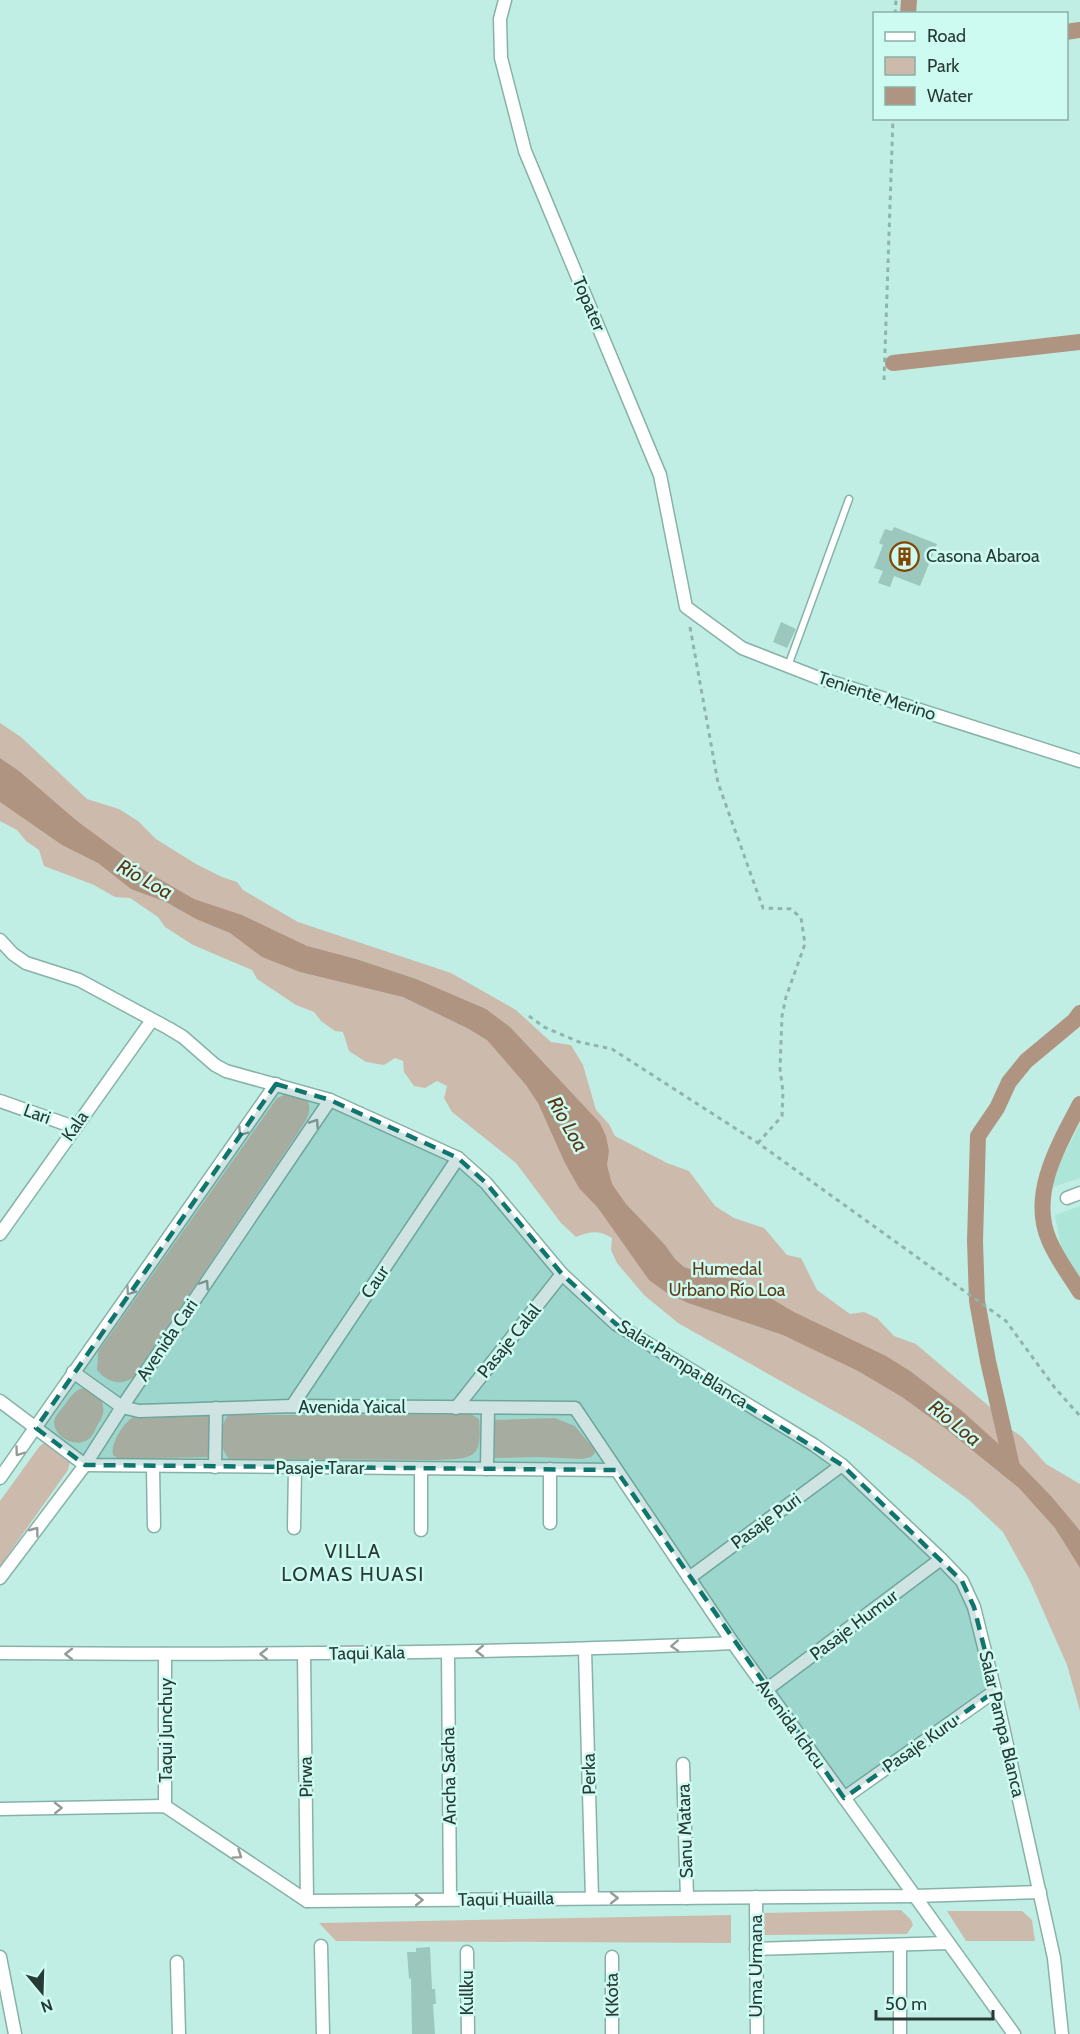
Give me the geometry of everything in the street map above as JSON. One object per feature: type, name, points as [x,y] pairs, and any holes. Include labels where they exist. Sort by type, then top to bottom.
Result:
[{"type":"street","name":"Topater","points":[[505,0],[500,19],[501,58],[525,151],[660,475],[686,607]]},
{"type":"street","name":"Teniente Merino","points":[[686,607],[742,648],[788,666],[827,681],[1080,761]]},
{"type":"street","name":"Salar Pampa Blanca","points":[[0,940],[13,954],[26,963],[80,980],[152,1020],[183,1038],[215,1065],[226,1071],[330,1100],[458,1158],[486,1183],[562,1274],[615,1324],[843,1465],[941,1559],[962,1581],[974,1607],[995,1690],[1054,1958],[1062,2034]]},
{"type":"street","name":"Kala","points":[[0,1234],[152,1020]]},
{"type":"street","points":[[0,1478],[276,1084]]},
{"type":"street","name":"Avenida Cari","points":[[0,1578],[85,1465],[330,1100]]},
{"type":"street","name":"Lari","points":[[0,1101],[74,1127]]},
{"type":"street","name":"Caur","points":[[292,1406],[458,1158]]},
{"type":"street","points":[[1067,1198],[1080,1193]]},
{"type":"street","name":"Pasaje Calal","points":[[456,1408],[562,1274]]},
{"type":"street","name":"Avenida Yaical","points":[[73,1372],[122,1407],[139,1411],[292,1406],[575,1408]]},
{"type":"street","points":[[0,1401],[85,1465]]},
{"type":"street","points":[[215,1467],[216,1408]]},
{"type":"street","points":[[487,1469],[488,1408]]},
{"type":"street","name":"Avenida Ichcu","points":[[575,1408],[733,1643],[1014,2034]]},
{"type":"street","name":"Pasaje Tarar","points":[[85,1465],[616,1470]]},
{"type":"street","name":"Pasaje Puri","points":[[689,1578],[843,1465]]},
{"type":"street","points":[[153,1467],[154,1526]]},
{"type":"street","points":[[294,1528],[295,1468]]},
{"type":"street","points":[[421,1469],[421,1530]]},
{"type":"street","points":[[550,1469],[550,1523]]},
{"type":"street","name":"Pasaje Humur","points":[[766,1690],[941,1559]]},
{"type":"street","name":"Taqui Kala","points":[[0,1653],[304,1654],[585,1650],[733,1643]]},
{"type":"street","name":"Perka","points":[[585,1650],[592,1898]]},
{"type":"street","name":"Ancha Sacha","points":[[448,1652],[450,1899]]},
{"type":"street","name":"Taqui Junchuy","points":[[165,1654],[165,1806]]},
{"type":"street","name":"Pirwa","points":[[304,1654],[307,1901]]},
{"type":"street","name":"Pasaje Kuru","points":[[844,1798],[995,1690]]},
{"type":"street","name":"Sanu Matara","points":[[683,1764],[687,1898]]},
{"type":"street","points":[[0,1809],[165,1806],[307,1901]]},
{"type":"street","name":"Taqui Huailla","points":[[307,1901],[915,1896],[1040,1892]]},
{"type":"street","name":"Uma Urmana","points":[[756,1897],[757,2034]]},
{"type":"street","points":[[756,1949],[948,1943]]},
{"type":"street","points":[[900,1945],[900,2034]]},
{"type":"street","points":[[321,1946],[323,2034]]},
{"type":"street","name":"Kullku","points":[[467,1952],[468,2034]]},
{"type":"street","points":[[0,1957],[5,2010],[15,2034]]},
{"type":"street","name":"KKota","points":[[612,1957],[612,2034]]},
{"type":"street","points":[[177,1962],[179,2034]]},
{"type":"lane","points":[[788,666],[849,499]]},
{"type":"path","points":[[884,380],[893,120]]},
{"type":"path","points":[[686,607],[718,783],[762,908],[791,909],[801,918],[805,944],[786,997],[782,1016],[780,1069],[783,1092],[782,1116],[758,1143]]},
{"type":"path","points":[[529,1016],[544,1027],[579,1042],[612,1049],[758,1143],[1006,1321],[1055,1388],[1080,1416]]},
{"type":"highlighted area","points":[[276,1084],[330,1100],[458,1158],[486,1183],[562,1274],[616,1324],[842,1465],[962,1581],[974,1607],[995,1691],[844,1798],[616,1470],[85,1465],[36,1428]]},
{"type":"shaded area","points":[[1080,1123],[1080,1178],[1047,1189]]},
{"type":"shaded area","points":[[1080,1206],[1080,1285],[1063,1258],[1055,1215]]},
{"type":"green space","name":"Humedal Urbano Río Loa","points":[[0,723],[21,737],[87,799],[119,809],[138,821],[156,839],[196,864],[237,882],[243,890],[298,922],[451,973],[516,1010],[551,1042],[571,1045],[583,1065],[596,1110],[609,1124],[615,1136],[667,1163],[689,1171],[715,1206],[734,1218],[764,1228],[787,1255],[801,1258],[817,1290],[850,1314],[864,1312],[877,1318],[894,1336],[916,1344],[997,1413],[1046,1464],[1080,1484],[1080,1711],[1067,1665],[1030,1581],[1003,1532],[969,1500],[914,1460],[857,1424],[678,1323],[644,1295],[617,1263],[611,1250],[612,1238],[595,1232],[576,1237],[561,1223],[516,1163],[452,1112],[444,1098],[447,1086],[437,1081],[425,1088],[414,1086],[404,1072],[403,1061],[395,1058],[384,1065],[366,1062],[349,1051],[343,1032],[335,1031],[321,1021],[314,1012],[296,1005],[257,979],[252,970],[193,945],[165,927],[158,917],[130,898],[115,897],[94,885],[44,866],[39,850],[26,841],[17,830],[0,821]]},
{"type":"green space","points":[[289,1093],[305,1096],[308,1101],[309,1110],[304,1124],[133,1378],[118,1382],[105,1377],[97,1370],[98,1352],[277,1098]]},
{"type":"green space","points":[[83,1388],[100,1396],[103,1405],[102,1418],[90,1438],[80,1443],[68,1441],[58,1434],[54,1421],[76,1391]]},
{"type":"green space","points":[[471,1414],[479,1419],[480,1433],[477,1450],[458,1459],[229,1459],[222,1443],[223,1425],[228,1415]]},
{"type":"green space","points":[[136,1415],[209,1415],[208,1457],[119,1459],[113,1455],[116,1438],[123,1427]]},
{"type":"green space","points":[[555,1418],[575,1426],[595,1453],[591,1457],[582,1459],[495,1458],[493,1420]]},
{"type":"green space","points":[[45,1442],[70,1462],[68,1470],[0,1566],[0,1501]]},
{"type":"green space","points":[[901,1910],[913,1925],[907,1934],[763,1935],[759,1932],[758,1916],[763,1913]]},
{"type":"green space","points":[[947,1911],[1022,1911],[1032,1920],[1035,1941],[966,1941]]},
{"type":"green space","points":[[731,1915],[731,1943],[336,1941],[319,1923]]},
{"type":"water","name":"Río Loa","points":[[0,758],[123,855],[194,899],[242,915],[307,946],[416,979],[486,1009],[510,1027],[600,1123],[609,1151],[607,1165],[612,1184],[626,1204],[665,1245],[675,1259],[684,1267],[693,1270],[740,1280],[794,1312],[886,1356],[910,1371],[961,1410],[1012,1456],[1051,1496],[1080,1531],[1080,1568],[1055,1528],[1019,1488],[902,1397],[858,1371],[783,1335],[688,1303],[667,1293],[649,1280],[598,1208],[579,1188],[538,1103],[526,1085],[487,1040],[403,997],[300,972],[262,957],[230,933],[196,919],[166,902],[131,889],[98,863],[62,845],[0,802]]},
{"type":"building","name":"Casona Abaroa","points":[[894,527],[937,544],[920,586],[894,576],[890,587],[878,583],[883,571],[874,568],[883,545],[879,543],[885,529],[892,531]]},
{"type":"building","points":[[781,622],[796,629],[787,648],[773,642]]},
{"type":"building","points":[[430,1947],[432,1989],[435,1989],[436,2004],[433,2004],[435,2034],[412,2034],[411,1978],[409,1979],[407,1952],[416,1952],[416,1948]]},
{"type":"waterway","points":[[908,12],[909,0]]},
{"type":"waterway","points":[[1068,32],[1080,30]]},
{"type":"waterway","points":[[893,363],[1080,342]]},
{"type":"waterway","points":[[1013,1471],[977,1301],[975,1241],[978,1136],[997,1108],[1009,1082],[1026,1061],[1074,1021],[1080,1013]]},
{"type":"waterway","points":[[1080,1104],[1049,1170],[1042,1205],[1049,1240],[1080,1292]]},
{"type":"place","name":"Casona Abaroa","points":[[905,556]]},
{"type":"district","name":"VILLA LOMAS HUASI","points":[[353,1562]]}]
